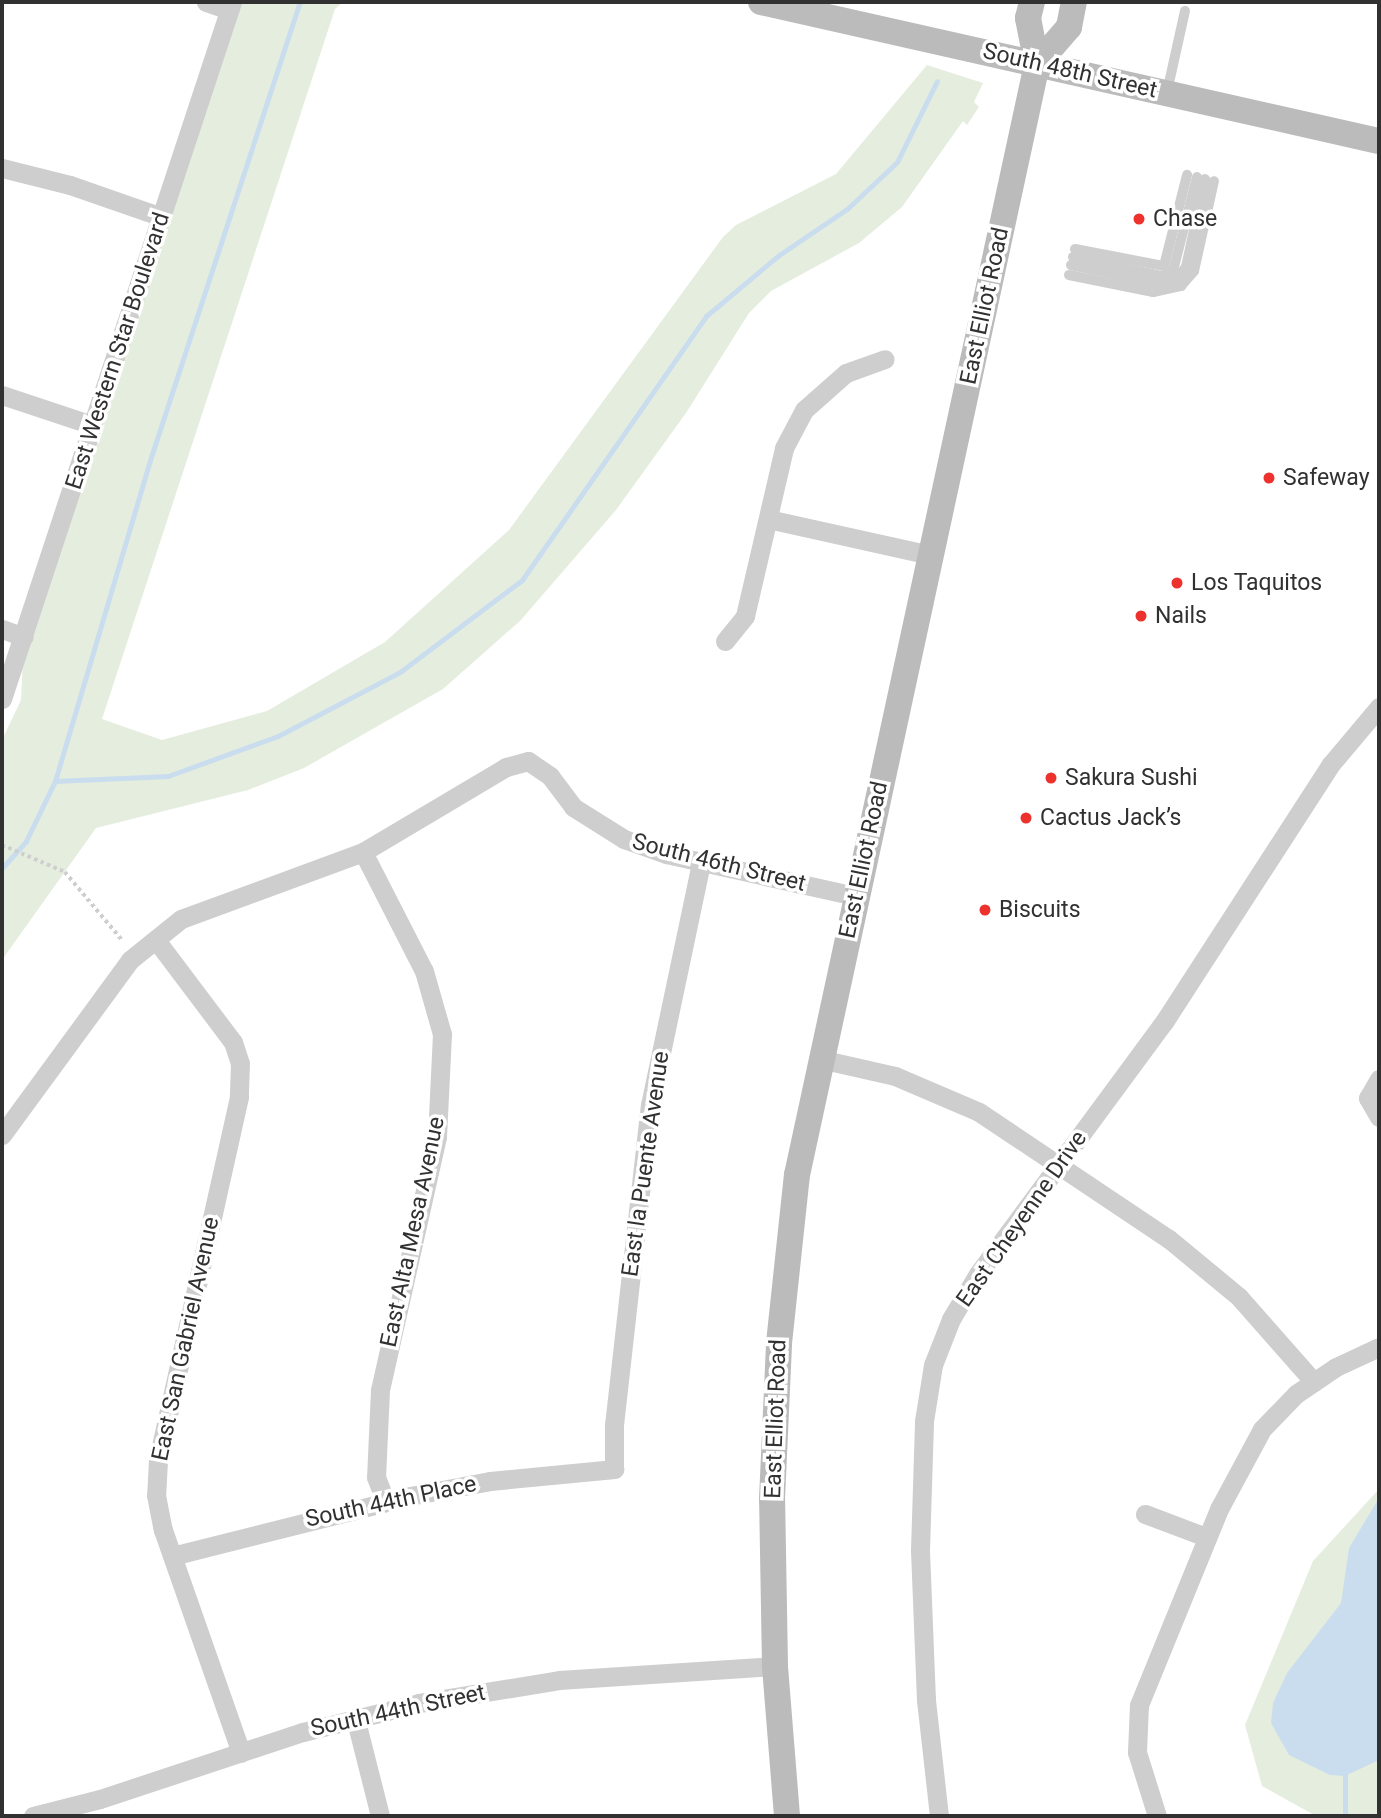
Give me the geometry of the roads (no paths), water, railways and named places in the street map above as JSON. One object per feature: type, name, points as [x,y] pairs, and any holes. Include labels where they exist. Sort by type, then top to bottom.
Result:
[{"type":"main road","name":"South 48th Street","points":[[761,2],[1379,141]]},
{"type":"main road","name":"East Elliot Road","points":[[787,1816],[775,1666],[772,1499],[779,1343],[797,1175],[855,896],[1037,64],[1028,18],[1032,2]]},
{"type":"main road","name":"East Elliot Road","points":[[1037,64],[1069,27],[1074,2]]},
{"type":"street","points":[[206,2],[231,6]]},
{"type":"street","name":"East Western Star Boulevard","points":[[2,699],[231,6]]},
{"type":"street","points":[[2,168],[69,185],[162,217]]},
{"type":"street","points":[[725,641],[745,616],[785,448],[804,410],[846,373],[886,359]]},
{"type":"street","points":[[2,395],[92,425]]},
{"type":"street","points":[[768,519],[931,555]]},
{"type":"street","points":[[2,629],[24,637]]},
{"type":"street","name":"East Cheyenne Drive","points":[[940,1816],[926,1700],[920,1550],[924,1421],[933,1365],[951,1319],[978,1274],[1164,1022],[1331,764],[1379,707]]},
{"type":"street","name":"South 46th Street","points":[[363,852],[506,767],[528,761],[550,776],[572,807],[624,839],[701,862],[855,896]]},
{"type":"street","points":[[2,1135],[130,960],[181,919],[363,852]]},
{"type":"street","name":"East Alta Mesa Avenue","points":[[363,852],[424,971],[442,1034],[437,1137],[380,1390],[376,1477],[385,1501]]},
{"type":"street","name":"East la Puente Avenue","points":[[614,1469],[614,1425],[648,1117],[701,862]]},
{"type":"street","name":"East San Gabriel Avenue","points":[[156,940],[233,1042],[240,1063],[239,1097],[158,1461],[156,1495],[172,1556],[241,1753]]},
{"type":"street","points":[[820,1059],[936,1091],[979,1112],[1169,1239],[1239,1297],[1314,1382]]},
{"type":"street","points":[[1379,1079],[1368,1098],[1379,1118]]},
{"type":"street","points":[[1157,1816],[1137,1752],[1139,1705],[1206,1537],[1262,1429],[1314,1382],[1379,1347]]},
{"type":"street","name":"South 44th Place","points":[[172,1556],[385,1501],[490,1481],[614,1469]]},
{"type":"street","points":[[1144,1514],[1206,1537]]},
{"type":"street","name":"South 44th Street","points":[[33,1816],[355,1717],[559,1680],[775,1666]]},
{"type":"street","points":[[355,1717],[380,1816]]},
{"type":"lane","points":[[1167,93],[1185,11]]},
{"type":"lane","points":[[1201,178],[1185,267],[1175,281],[1165,285],[1072,262],[1164,266],[1201,178]]},
{"type":"water","points":[[1379,1498],[1379,1760],[1345,1776],[1330,1775],[1289,1755],[1271,1723],[1273,1703],[1287,1673],[1341,1603],[1349,1548]]},
{"type":"waterway","points":[[2,868],[26,841],[55,781],[152,454],[300,2]]},
{"type":"waterway","points":[[55,781],[168,776],[278,736],[400,672],[522,580],[706,316],[779,255],[847,209],[897,162],[937,81]]},
{"type":"waterway","points":[[1345,1771],[1345,1816]]},
{"type":"place","name":"Chase","points":[[1139,219]]},
{"type":"place","name":"Safeway","points":[[1269,478]]},
{"type":"place","name":"Los Taquitos","points":[[1177,583]]},
{"type":"place","name":"Nails","points":[[1141,616]]},
{"type":"place","name":"Sakura Sushi","points":[[1051,778]]},
{"type":"place","name":"Cactus Jack’s","points":[[1026,818]]},
{"type":"place","name":"Biscuits","points":[[985,910]]}]
